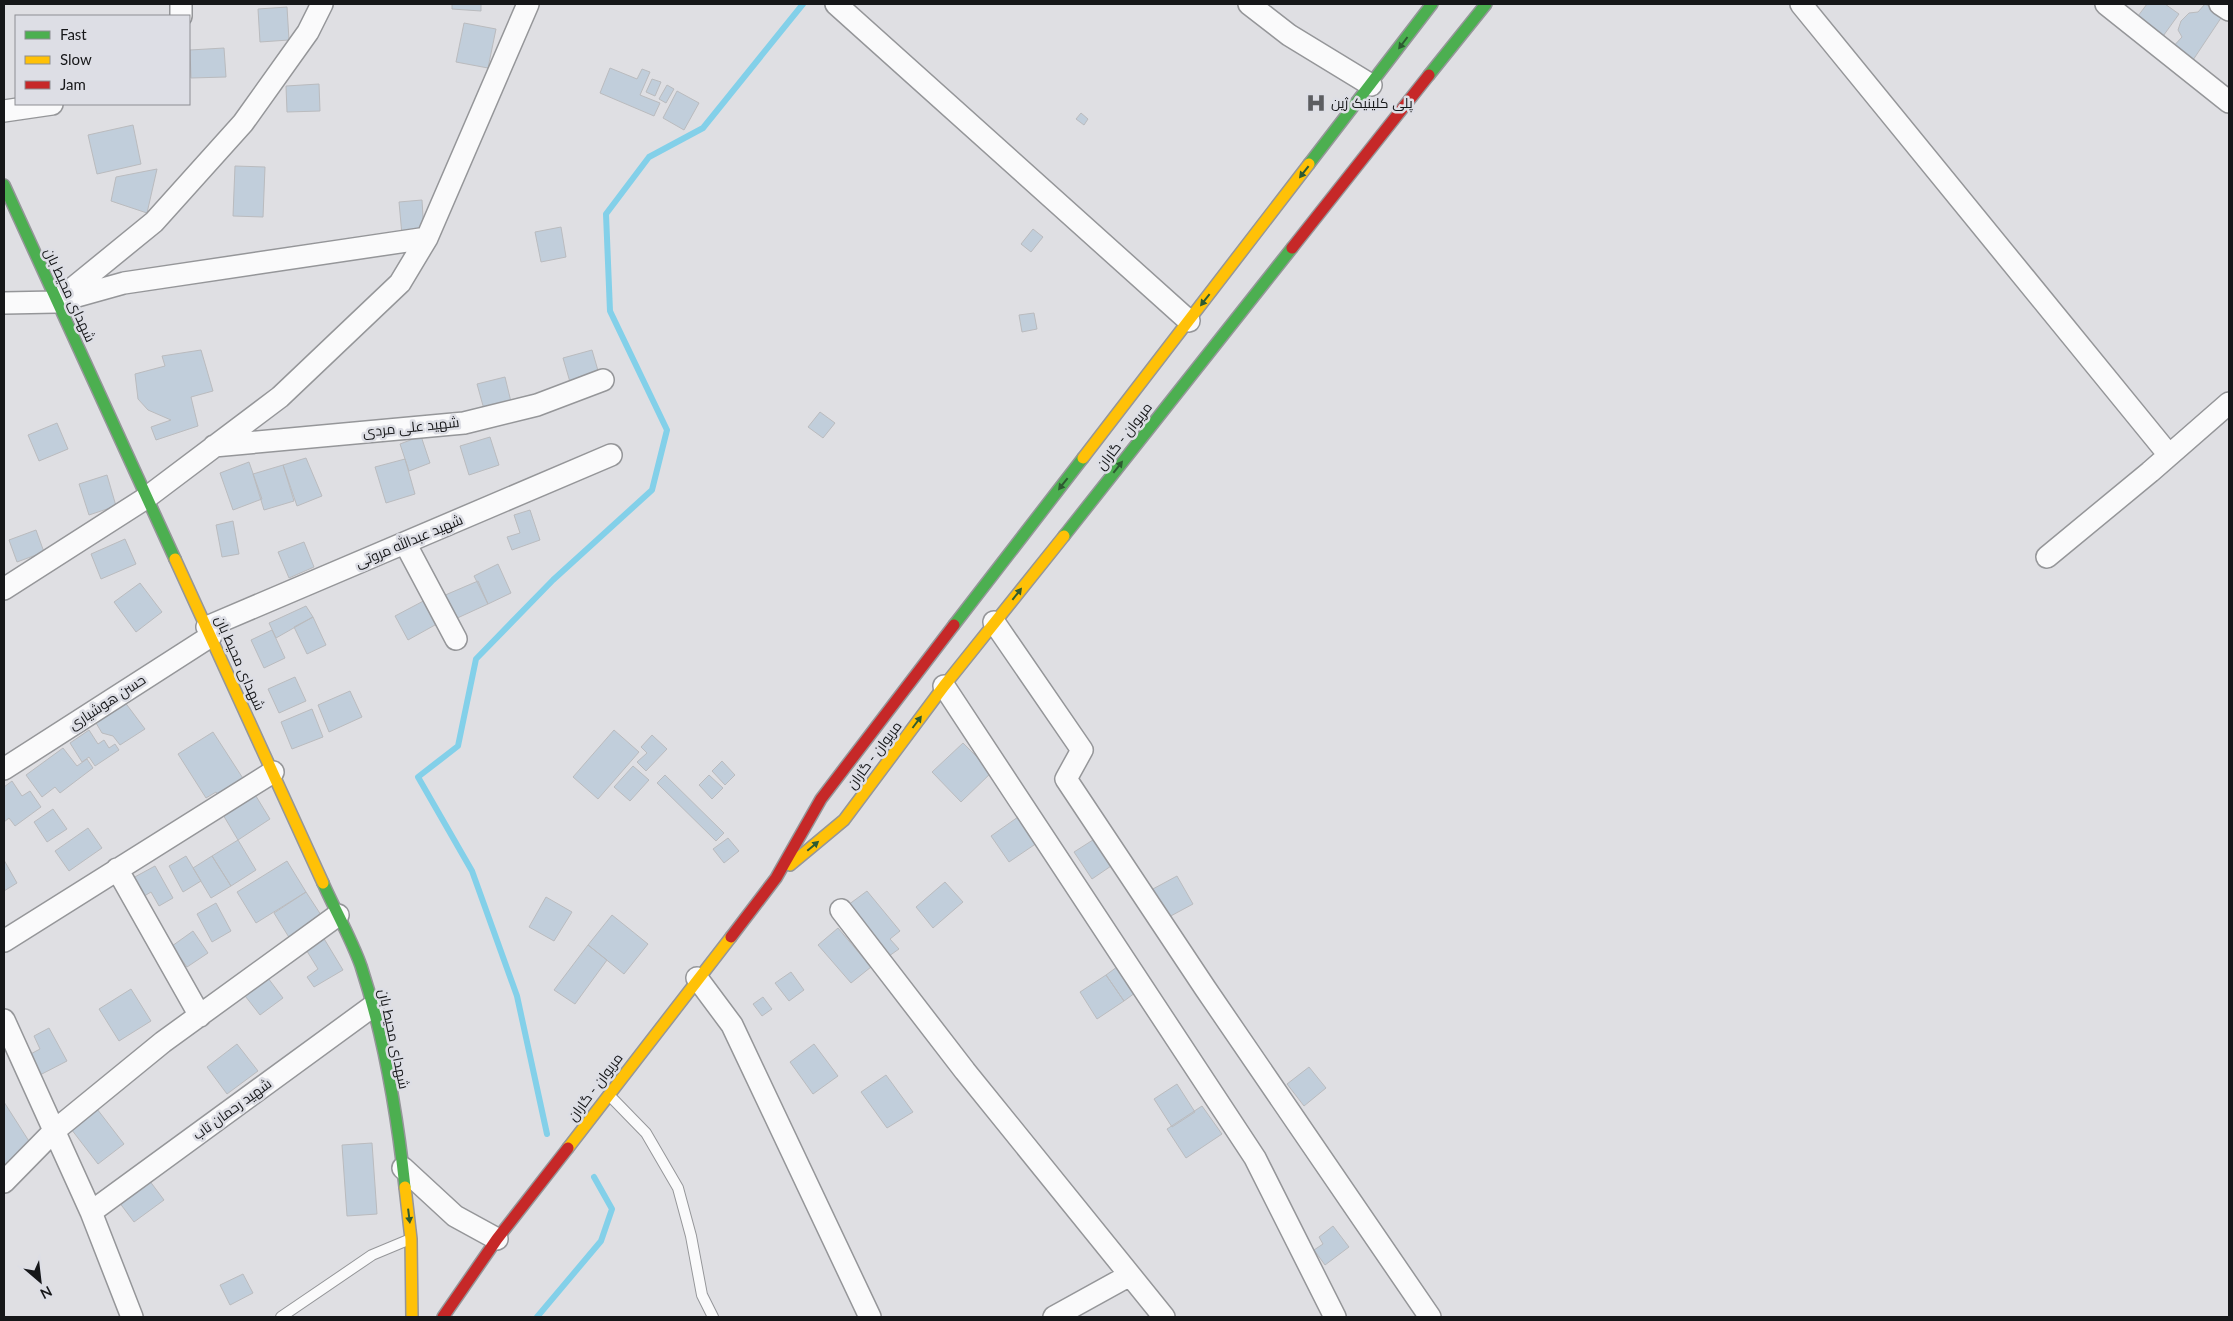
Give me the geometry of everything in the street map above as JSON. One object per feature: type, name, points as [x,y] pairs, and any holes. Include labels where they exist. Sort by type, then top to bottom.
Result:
[{"type":"main road","name":"مریوان - گاران","points":[[443,1317],[497,1239],[776,878],[821,799],[1432,4]]},
{"type":"main road","name":"مریوان - گاران","points":[[776,878],[844,820],[994,622],[1486,4]]},
{"type":"main road","points":[[1467,11],[1472,22]]},
{"type":"main road","name":"شهدای محیط بان","points":[[4,185],[360,964],[373,1006],[403,1168],[411,1239],[412,1317]]},
{"type":"street","points":[[56,302],[154,222],[237,130],[308,32],[322,4]]},
{"type":"street","points":[[4,589],[146,498],[280,396],[400,283],[427,238],[528,4]]},
{"type":"street","points":[[1249,4],[1289,35],[1371,85]]},
{"type":"street","points":[[1801,4],[2169,455]]},
{"type":"street","points":[[2106,4],[2229,102]]},
{"type":"street","points":[[2220,4],[2229,10]]},
{"type":"street","points":[[838,6],[1189,321]]},
{"type":"street","points":[[4,111],[45,105]]},
{"type":"street","points":[[4,303],[56,302],[124,283],[427,238]]},
{"type":"street","name":"شهید علی مردی","points":[[213,446],[464,423],[537,405],[603,380]]},
{"type":"street","points":[[2047,557],[2228,408]]},
{"type":"street","name":"شهید عبدالله مروتی","points":[[209,631],[405,543],[612,455]]},
{"type":"street","points":[[405,543],[456,639]]},
{"type":"street","points":[[994,622],[1082,750],[1066,779],[1216,1004],[1430,1317]]},
{"type":"street","name":"حسن هوشیاری","points":[[4,769],[209,631]]},
{"type":"street","points":[[944,686],[1255,1158],[1335,1317]]},
{"type":"street","points":[[4,941],[273,772]]},
{"type":"street","points":[[117,869],[200,1016]]},
{"type":"street","points":[[841,910],[965,1071],[1164,1317]]},
{"type":"street","points":[[4,1182],[54,1131],[163,1042],[338,915]]},
{"type":"street","points":[[697,978],[732,1025],[870,1317]]},
{"type":"street","name":"شهید رحمان تاب","points":[[91,1212],[373,1006]]},
{"type":"street","points":[[4,1020],[91,1212],[132,1317]]},
{"type":"street","points":[[403,1168],[454,1216],[497,1239]]},
{"type":"street","points":[[1054,1317],[1130,1275]]},
{"type":"lane","points":[[608,1094],[646,1133],[678,1188],[692,1236],[702,1295],[713,1317]]},
{"type":"lane","points":[[280,1317],[372,1256],[411,1239]]},
{"type":"building","points":[[452,4],[481,4],[481,11],[452,9]]},
{"type":"building","points":[[2147,4],[2165,4],[2179,14],[2161,39],[2135,20]]},
{"type":"building","points":[[2205,4],[2223,15],[2191,63],[2170,50],[2182,37],[2178,30],[2181,21],[2189,13],[2198,12]]},
{"type":"building","points":[[287,7],[289,40],[260,42],[258,9]]},
{"type":"building","points":[[464,23],[496,29],[488,68],[456,62]]},
{"type":"building","points":[[224,48],[226,77],[191,78],[190,50]]},
{"type":"building","points":[[610,68],[637,79],[642,69],[650,72],[640,95],[660,103],[654,116],[600,93]]},
{"type":"building","points":[[652,79],[661,82],[655,96],[646,92]]},
{"type":"building","points":[[319,84],[320,111],[287,112],[286,86]]},
{"type":"building","points":[[667,85],[674,89],[666,103],[659,99]]},
{"type":"building","points":[[677,91],[699,103],[684,130],[663,118]]},
{"type":"building","points":[[1081,113],[1088,119],[1084,125],[1076,119]]},
{"type":"building","points":[[133,125],[141,164],[97,174],[88,135]]},
{"type":"building","points":[[235,166],[265,167],[263,217],[233,216]]},
{"type":"building","points":[[157,169],[147,213],[111,201],[116,177]]},
{"type":"building","points":[[422,200],[424,233],[402,235],[399,202]]},
{"type":"building","points":[[561,227],[566,257],[541,262],[535,232]]},
{"type":"building","points":[[1033,229],[1043,237],[1031,252],[1021,244]]},
{"type":"building","points":[[1034,313],[1037,329],[1022,332],[1019,315]]},
{"type":"building","points":[[201,350],[213,391],[191,397],[198,426],[156,440],[151,427],[171,420],[148,410],[138,399],[135,374],[165,366],[162,356]]},
{"type":"building","points":[[592,350],[599,374],[570,382],[563,358]]},
{"type":"building","points":[[505,377],[512,406],[485,413],[477,384]]},
{"type":"building","points":[[820,412],[835,423],[823,438],[808,427]]},
{"type":"building","points":[[57,423],[68,449],[39,461],[28,435]]},
{"type":"building","points":[[421,436],[430,463],[409,471],[400,444]]},
{"type":"building","points":[[490,437],[499,465],[469,475],[460,446]]},
{"type":"building","points":[[306,458],[322,496],[297,506],[283,465]]},
{"type":"building","points":[[405,459],[415,494],[386,503],[375,467]]},
{"type":"building","points":[[249,462],[262,499],[233,510],[220,473]]},
{"type":"building","points":[[283,465],[294,501],[264,510],[253,474]]},
{"type":"building","points":[[107,475],[116,506],[89,515],[79,484]]},
{"type":"building","points":[[530,510],[540,540],[512,550],[507,537],[520,533],[514,515]]},
{"type":"building","points":[[233,521],[239,554],[222,557],[216,525]]},
{"type":"building","points":[[36,530],[44,552],[17,562],[9,540]]},
{"type":"building","points":[[125,539],[136,564],[101,579],[91,554]]},
{"type":"building","points":[[304,542],[314,567],[289,578],[278,552]]},
{"type":"building","points":[[498,564],[511,593],[488,604],[474,576]]},
{"type":"building","points":[[478,581],[488,604],[453,620],[443,596]]},
{"type":"building","points":[[140,583],[162,612],[136,632],[114,602]]},
{"type":"building","points":[[431,597],[444,620],[408,640],[395,616]]},
{"type":"building","points":[[306,606],[313,617],[276,638],[269,623]]},
{"type":"building","points":[[313,617],[326,645],[307,654],[294,627]]},
{"type":"building","points":[[272,630],[285,658],[264,668],[251,640]]},
{"type":"building","points":[[295,677],[306,701],[279,713],[268,689]]},
{"type":"building","points":[[350,691],[362,717],[329,732],[318,705]]},
{"type":"building","points":[[124,701],[145,729],[120,745],[113,736],[102,733],[96,723]]},
{"type":"building","points":[[312,709],[323,737],[292,749],[281,722]]},
{"type":"building","points":[[89,730],[98,744],[104,740],[109,748],[115,744],[119,750],[95,766],[89,757],[82,762],[70,743]]},
{"type":"building","points":[[614,730],[639,752],[598,799],[573,777]]},
{"type":"building","points":[[213,732],[246,783],[221,799],[216,792],[206,798],[178,754]]},
{"type":"building","points":[[652,735],[667,749],[646,771],[637,762],[647,753],[641,747]]},
{"type":"building","points":[[963,743],[992,772],[961,802],[932,772]]},
{"type":"building","points":[[63,748],[77,766],[87,759],[93,768],[60,793],[55,787],[42,797],[26,775]]},
{"type":"building","points":[[722,761],[735,775],[725,785],[712,771]]},
{"type":"building","points":[[633,766],[649,780],[630,801],[614,787]]},
{"type":"building","points":[[665,775],[724,833],[716,841],[657,783]]},
{"type":"building","points":[[709,775],[723,788],[712,799],[699,785]]},
{"type":"building","points":[[12,781],[22,796],[30,791],[41,807],[15,826],[9,818],[4,822],[4,787]]},
{"type":"building","points":[[251,788],[270,819],[238,840],[219,808]]},
{"type":"building","points":[[53,809],[67,829],[47,842],[34,822]]},
{"type":"building","points":[[1018,817],[1037,843],[1009,862],[991,836]]},
{"type":"building","points":[[88,828],[102,848],[69,871],[55,851]]},
{"type":"building","points":[[728,838],[739,851],[724,863],[713,849]]},
{"type":"building","points":[[1096,838],[1114,864],[1092,879],[1074,852]]},
{"type":"building","points":[[238,840],[256,870],[231,886],[212,856]]},
{"type":"building","points":[[186,856],[201,881],[183,892],[169,866]]},
{"type":"building","points":[[212,856],[231,886],[211,898],[193,868]]},
{"type":"building","points":[[4,860],[17,883],[4,891]]},
{"type":"building","points":[[287,861],[306,892],[256,923],[237,892]]},
{"type":"building","points":[[155,866],[173,898],[159,906],[151,892],[141,898],[131,879]]},
{"type":"building","points":[[1177,876],[1193,904],[1167,918],[1151,890]]},
{"type":"building","points":[[945,882],[963,902],[933,928],[916,907]]},
{"type":"building","points":[[867,891],[900,931],[890,939],[899,949],[889,956],[848,905]]},
{"type":"building","points":[[306,892],[323,918],[290,939],[274,913]]},
{"type":"building","points":[[546,897],[572,912],[554,941],[529,927]]},
{"type":"building","points":[[216,903],[231,931],[212,942],[197,914]]},
{"type":"building","points":[[612,915],[648,944],[624,974],[588,945]]},
{"type":"building","points":[[838,928],[871,967],[851,983],[818,945]]},
{"type":"building","points":[[193,931],[208,953],[187,967],[172,946]]},
{"type":"building","points":[[323,937],[343,970],[314,987],[307,977],[318,969],[305,948]]},
{"type":"building","points":[[588,945],[607,960],[575,1004],[554,990]]},
{"type":"building","points":[[1121,964],[1139,990],[1124,1001],[1106,975]]},
{"type":"building","points":[[791,972],[804,990],[789,1001],[775,983]]},
{"type":"building","points":[[265,974],[283,998],[260,1015],[242,992]]},
{"type":"building","points":[[1106,975],[1124,1001],[1097,1019],[1080,992]]},
{"type":"building","points":[[131,989],[151,1021],[119,1041],[99,1009]]},
{"type":"building","points":[[763,997],[772,1009],[762,1016],[753,1004]]},
{"type":"building","points":[[49,1028],[67,1061],[36,1077],[25,1057],[40,1049],[34,1036]]},
{"type":"building","points":[[237,1044],[258,1071],[227,1094],[207,1067]]},
{"type":"building","points":[[814,1044],[838,1076],[813,1094],[790,1062]]},
{"type":"building","points":[[1309,1067],[1326,1088],[1304,1106],[1287,1084]]},
{"type":"building","points":[[886,1075],[913,1112],[887,1128],[861,1092]]},
{"type":"building","points":[[1177,1084],[1195,1112],[1172,1127],[1154,1099]]},
{"type":"building","points":[[4,1102],[34,1149],[4,1178]]},
{"type":"building","points":[[94,1105],[124,1144],[98,1164],[68,1125]]},
{"type":"building","points":[[1202,1106],[1222,1134],[1186,1158],[1167,1129]]},
{"type":"building","points":[[372,1143],[377,1214],[347,1216],[342,1145]]},
{"type":"building","points":[[146,1176],[164,1200],[134,1222],[116,1198]]},
{"type":"building","points":[[1333,1226],[1349,1247],[1325,1265],[1314,1250],[1323,1244],[1319,1237]]},
{"type":"building","points":[[243,1274],[253,1293],[230,1305],[220,1285]]},
{"type":"waterway","points":[[547,1134],[517,996],[472,871],[418,777],[458,746],[476,659],[553,580],[652,490],[667,430],[610,311],[606,214],[649,157],[703,128],[803,4]]},
{"type":"waterway","points":[[537,1317],[601,1241],[612,1209],[594,1177]]},
{"type":"traffic: fast","points":[[1309,164],[1432,4]]},
{"type":"traffic: fast","points":[[1429,75],[1486,4]]},
{"type":"traffic: fast","points":[[4,185],[175,559]]},
{"type":"traffic: fast","points":[[1064,536],[1292,248]]},
{"type":"traffic: fast","points":[[954,625],[1083,458]]},
{"type":"traffic: fast","points":[[323,883],[357,956],[369,993],[389,1075],[405,1187]]},
{"type":"traffic: slow","points":[[1083,458],[1309,164]]},
{"type":"traffic: slow","points":[[790,865],[844,820],[944,686],[1064,536]]},
{"type":"traffic: slow","points":[[175,559],[323,883]]},
{"type":"traffic: slow","points":[[568,1148],[731,937]]},
{"type":"traffic: slow","points":[[405,1187],[411,1239],[412,1317]]},
{"type":"traffic: jam","points":[[1292,248],[1429,75]]},
{"type":"traffic: jam","points":[[731,937],[776,878],[821,799],[954,625]]},
{"type":"traffic: jam","points":[[443,1317],[497,1239],[568,1148]]},
{"type":"place","name":"پلی کلینیک ژین","points":[[1316,103]]}]
